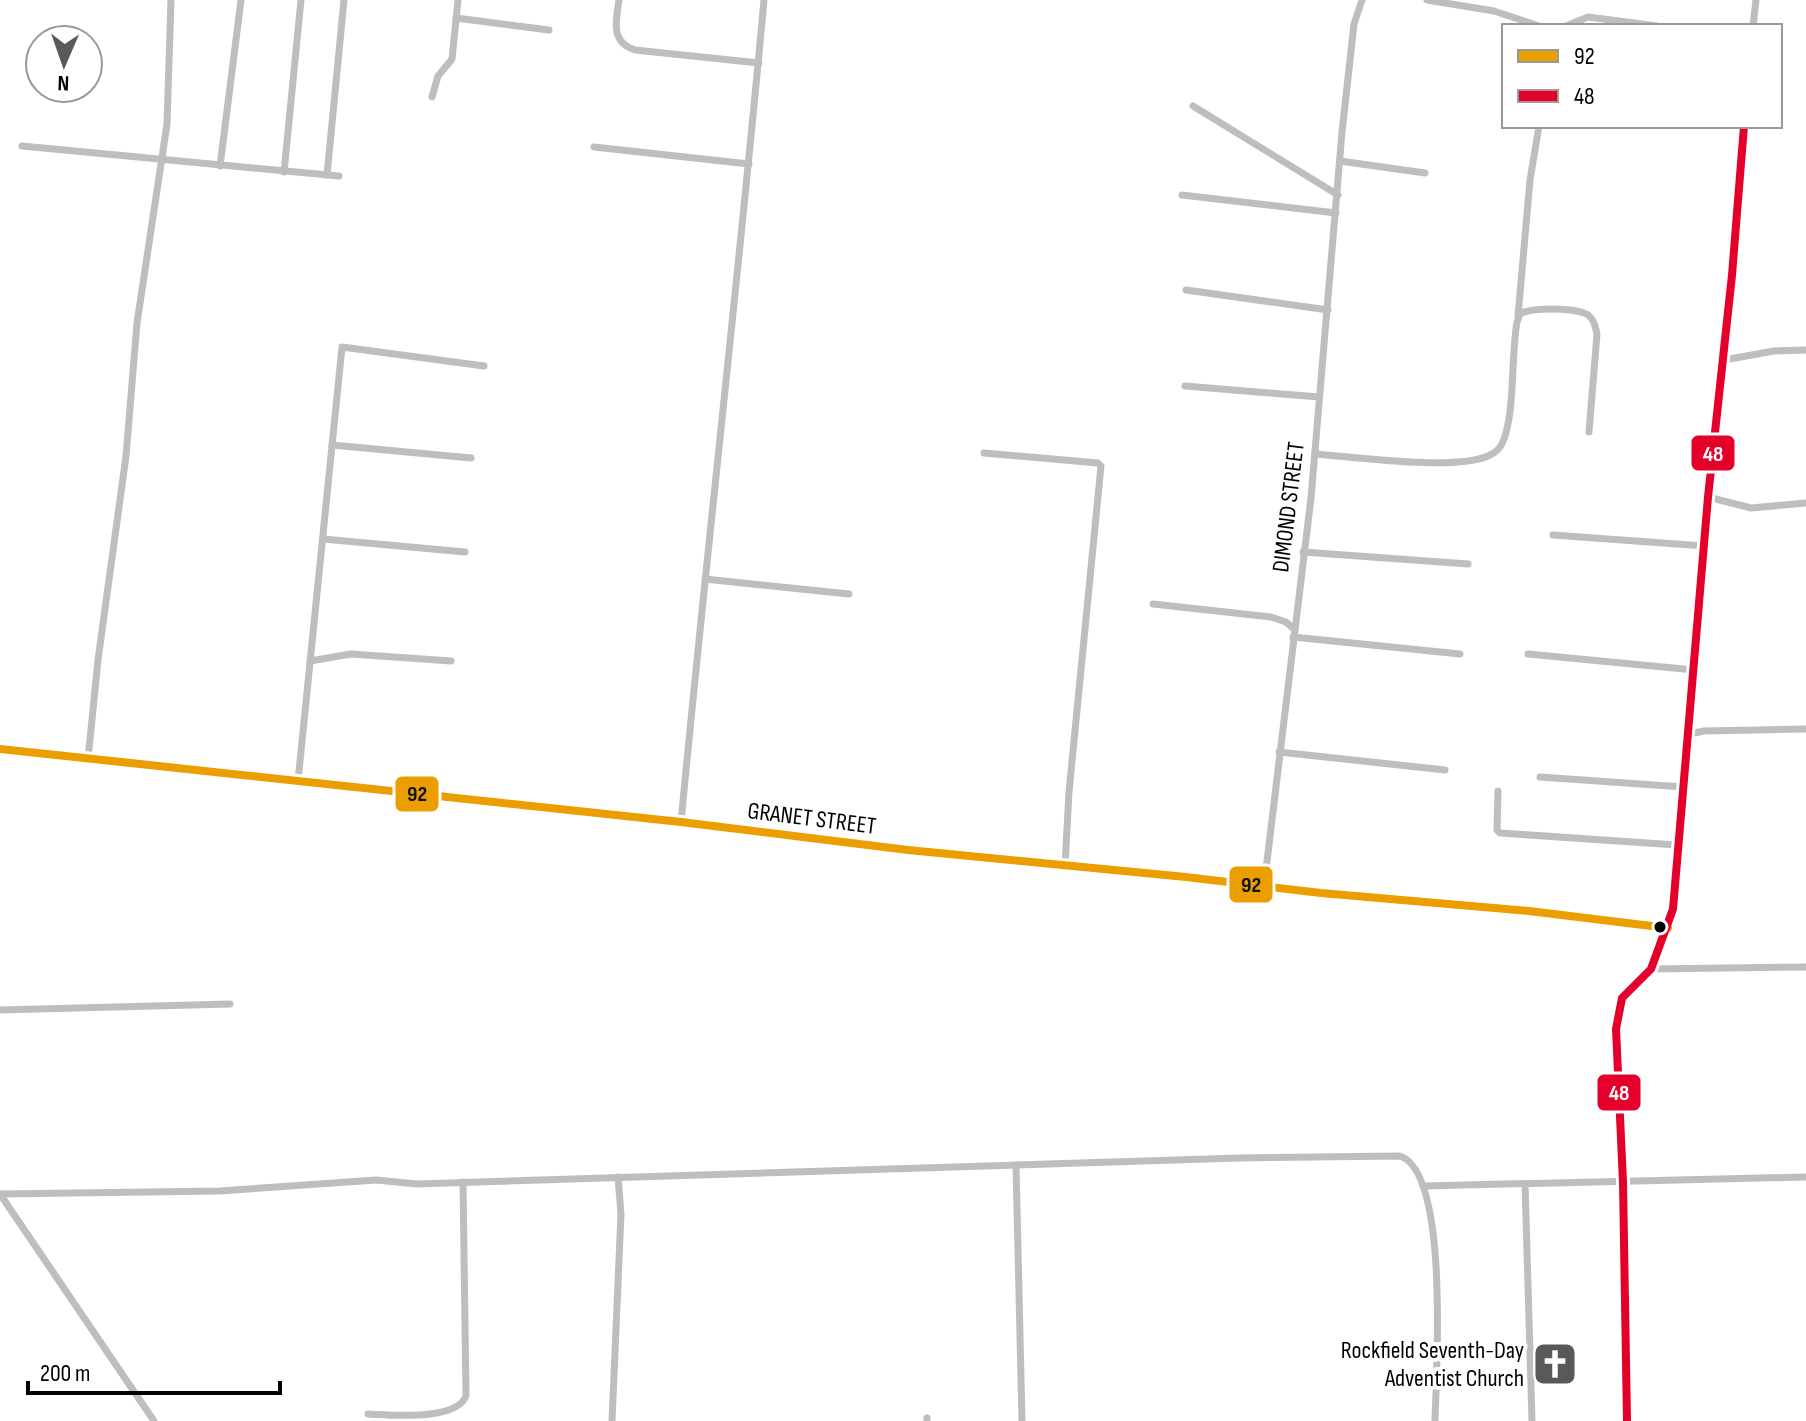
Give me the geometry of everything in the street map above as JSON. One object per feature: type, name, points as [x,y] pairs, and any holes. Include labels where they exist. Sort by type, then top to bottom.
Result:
[{"type":"street","points":[[88,759],[126,456],[137,323],[162,161],[169,95],[167,57],[171,0]]},
{"type":"street","points":[[220,166],[241,0]]},
{"type":"street","points":[[284,172],[301,0]]},
{"type":"street","points":[[327,175],[344,0]]},
{"type":"street","points":[[432,97],[438,76],[452,59],[458,0]]},
{"type":"street","points":[[619,0],[616,34],[625,47],[759,63]]},
{"type":"street","points":[[681,822],[764,0]]},
{"type":"street","name":"DIMOND STREET","points":[[1264,886],[1315,454],[1342,132],[1354,24],[1362,0]]},
{"type":"street","points":[[1427,0],[1494,11],[1533,24]]},
{"type":"street","points":[[1494,11],[1496,0]]},
{"type":"street","points":[[1753,24],[1756,0]]},
{"type":"street","points":[[1571,24],[1588,17],[1642,24]]},
{"type":"street","points":[[456,18],[549,30]]},
{"type":"street","points":[[1193,106],[1338,195]]},
{"type":"street","points":[[1315,454],[1459,462],[1489,456],[1499,450],[1506,430],[1530,180],[1539,128]]},
{"type":"street","points":[[1627,1421],[1623,1182],[1616,1029],[1622,998],[1651,969],[1673,909],[1744,128]]},
{"type":"street","points":[[22,146],[339,176]]},
{"type":"street","points":[[594,147],[749,164]]},
{"type":"street","points":[[1340,161],[1425,173]]},
{"type":"street","points":[[1182,195],[1336,213]]},
{"type":"street","points":[[1186,290],[1328,310]]},
{"type":"street","points":[[1517,322],[1520,314],[1536,309],[1585,313],[1594,321],[1597,334],[1589,432]]},
{"type":"street","points":[[298,781],[342,347],[484,366]]},
{"type":"street","points":[[1724,360],[1774,351],[1806,350]]},
{"type":"street","points":[[1185,386],[1319,397]]},
{"type":"street","points":[[332,445],[471,458]]},
{"type":"street","points":[[984,453],[1098,463],[1101,466],[1069,792],[1065,866]]},
{"type":"street","points":[[1708,497],[1751,508],[1806,503]]},
{"type":"street","points":[[1553,535],[1704,546]]},
{"type":"street","points":[[323,539],[465,552]]},
{"type":"street","points":[[1303,552],[1468,564]]},
{"type":"street","points":[[705,579],[849,594]]},
{"type":"street","points":[[1153,604],[1271,617],[1286,622],[1293,633],[1460,654]]},
{"type":"street","points":[[310,661],[351,654],[451,661]]},
{"type":"street","points":[[1528,654],[1694,670]]},
{"type":"street","points":[[1689,734],[1806,729]]},
{"type":"street","name":"GRANET STREET","points":[[0,749],[681,822],[908,850],[1529,911],[1668,928]]},
{"type":"street","points":[[1279,752],[1445,770]]},
{"type":"street","points":[[1540,777],[1683,787]]},
{"type":"street","points":[[1498,791],[1497,830],[1500,833],[1677,845]]},
{"type":"street","points":[[1651,969],[1806,967]]},
{"type":"street","points":[[0,1010],[230,1004]]},
{"type":"street","points":[[0,1194],[220,1191],[365,1180],[417,1184],[1239,1158],[1400,1156],[1408,1160],[1423,1186],[1434,1226],[1435,1421]]},
{"type":"street","points":[[1016,1165],[1022,1421]]},
{"type":"street","points":[[612,1421],[621,1214],[618,1177]]},
{"type":"street","points":[[1423,1186],[1806,1177]]},
{"type":"street","points":[[368,1414],[430,1416],[454,1411],[463,1404],[466,1396],[463,1182]]},
{"type":"street","points":[[1525,1184],[1532,1421]]},
{"type":"street","points":[[0,1194],[154,1421]]},
{"type":"transit line","name":"48","points":[[1627,1421],[1623,1182],[1616,1029],[1622,998],[1651,969],[1673,909],[1744,128]]},
{"type":"transit line","name":"92","points":[[0,749],[681,822],[908,850],[1321,893],[1529,911],[1668,928]]},
{"type":"place","name":"Rockfield Seventh-Day Adventist Church","points":[[1555,1364]]}]
